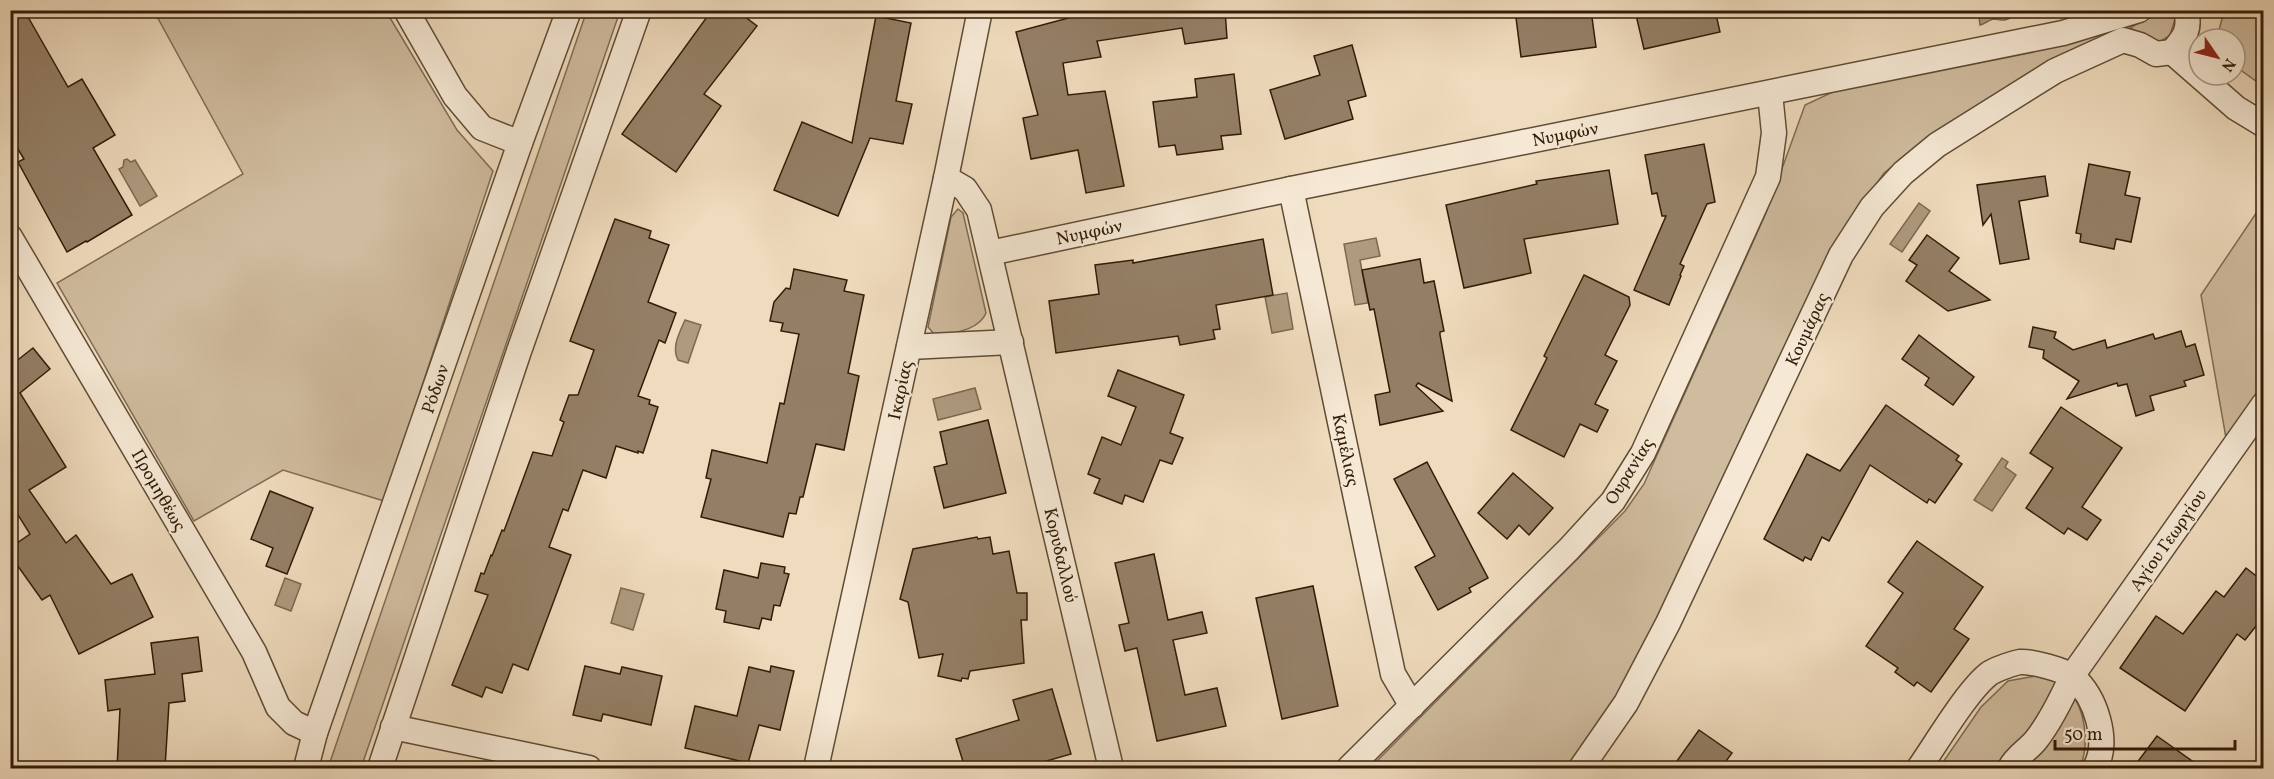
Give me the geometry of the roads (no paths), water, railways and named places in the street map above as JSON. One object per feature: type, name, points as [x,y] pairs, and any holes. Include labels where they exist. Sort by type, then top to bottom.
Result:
[{"type":"street","points":[[406,10],[455,96],[482,128],[520,143]]},
{"type":"street","name":"Ρόδων","points":[[306,768],[315,733],[520,143],[569,10]]},
{"type":"street","points":[[380,768],[518,354],[639,10]]},
{"type":"street","name":"Ικαρίας","points":[[816,768],[946,178],[980,10]]},
{"type":"street","name":"Νυμφών","points":[[990,253],[1291,189],[2063,33],[2139,10]]},
{"type":"street","points":[[2186,10],[2189,25],[2186,36],[2172,52],[2236,108],[2264,125]]},
{"type":"street","name":"Κουμάρας","points":[[1581,768],[1626,703],[1668,623],[1841,255],[1872,207],[1903,173],[1937,145],[2055,71],[2122,40],[2140,45],[2156,54],[2172,52]]},
{"type":"street","name":"Ουρανίας","points":[[1350,768],[1569,549],[1613,501],[1643,453],[1768,177],[1774,133],[1770,93]]},
{"type":"street","name":"Κορυδαλλού","points":[[946,178],[964,189],[979,210],[1111,768]]},
{"type":"street","name":"Καμέλιας","points":[[1291,189],[1393,674],[1412,706]]},
{"type":"street","name":"Προμηθέως","points":[[10,237],[254,652],[278,707],[294,723],[315,733]]},
{"type":"street","points":[[909,347],[1011,342]]},
{"type":"street","name":"Αγίου Γεωργίου","points":[[2010,768],[2038,737],[2061,700],[2072,676],[2264,404]]},
{"type":"street","points":[[1919,768],[1970,694],[1991,673],[2021,662],[2054,668],[2072,676],[2094,705],[2102,734],[2099,761],[2095,768]]},
{"type":"street","points":[[393,727],[589,768]]}]
